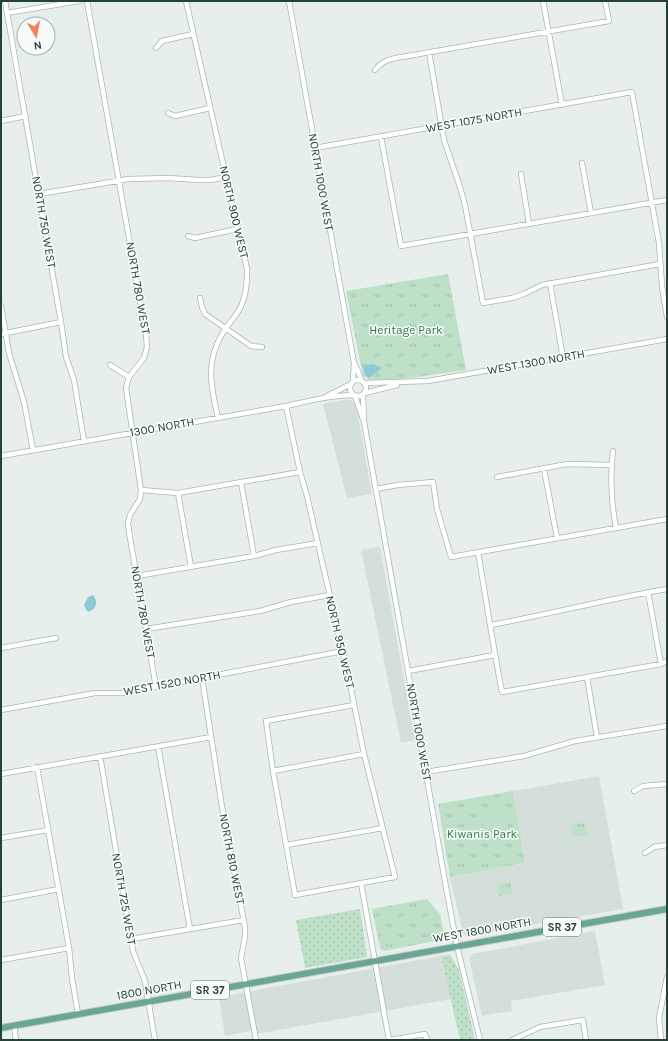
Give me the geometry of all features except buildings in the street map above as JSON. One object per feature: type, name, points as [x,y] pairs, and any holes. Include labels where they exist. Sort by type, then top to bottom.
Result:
[{"type":"main road","name":"WEST 1800 NORTH","points":[[420,953],[667,909]]},
{"type":"main road","name":"1800 NORTH","points":[[1,1028],[420,953]]},
{"type":"street","name":"NORTH 750 WEST","points":[[5,1],[26,116],[66,357],[74,380],[84,441]]},
{"type":"street","points":[[7,13],[79,1]]},
{"type":"street","name":"NORTH 780 WEST","points":[[87,1],[146,334],[147,347],[144,358],[129,377],[126,388],[141,490],[140,499],[130,515],[128,532],[156,687]]},
{"type":"street","name":"NORTH 900 WEST","points":[[186,1],[247,269],[247,286],[244,300],[218,341],[211,367],[211,382],[218,418]]},
{"type":"street","name":"NORTH 1000 WEST","points":[[289,1],[354,363],[352,383]]},
{"type":"street","points":[[543,1],[562,105]]},
{"type":"street","points":[[375,70],[379,64],[385,60],[609,21],[605,1]]},
{"type":"street","points":[[156,48],[162,41],[193,34]]},
{"type":"street","points":[[429,52],[448,154],[460,187],[483,303],[512,298],[550,283],[660,264]]},
{"type":"street","name":"WEST 1075 NORTH","points":[[315,148],[632,92],[652,202]]},
{"type":"street","points":[[168,113],[175,116],[210,108]]},
{"type":"street","points":[[1,121],[26,116]]},
{"type":"street","points":[[381,137],[401,246],[667,200]]},
{"type":"street","points":[[582,163],[591,213]]},
{"type":"street","points":[[521,174],[529,224]]},
{"type":"street","points":[[39,194],[129,179],[168,178],[211,180],[226,177]]},
{"type":"street","points":[[652,202],[659,243],[662,286],[667,316]]},
{"type":"street","points":[[188,236],[195,238],[238,229]]},
{"type":"street","points":[[550,283],[563,358]]},
{"type":"street","points":[[200,298],[205,314],[251,346],[262,347]]},
{"type":"street","points":[[1,306],[3,334],[24,402],[33,450]]},
{"type":"street","points":[[3,334],[61,322]]},
{"type":"street","name":"WEST 1300 NORTH","points":[[363,381],[404,383],[428,381],[667,339]]},
{"type":"street","name":"NORTH 1000 WEST","points":[[354,363],[363,381]]},
{"type":"street","points":[[110,366],[129,377]]},
{"type":"street","points":[[355,380],[363,381],[367,388],[364,394],[354,396],[350,390],[352,383],[355,380]]},
{"type":"street","name":"1300 NORTH","points":[[322,398],[352,383]]},
{"type":"street","name":"WEST 1300 NORTH","points":[[364,394],[404,383]]},
{"type":"street","name":"NORTH 1000 WEST","points":[[364,394],[364,422],[457,946],[480,1040]]},
{"type":"street","name":"1300 NORTH","points":[[1,456],[286,406],[322,398],[343,395],[354,396]]},
{"type":"street","name":"NORTH 1000 WEST","points":[[354,396],[364,422]]},
{"type":"street","name":"NORTH 950 WEST","points":[[286,406],[300,472],[307,496],[343,651],[364,754],[395,877],[361,883]]},
{"type":"street","points":[[613,451],[612,497],[616,528]]},
{"type":"street","points":[[497,477],[567,464],[612,465]]},
{"type":"street","points":[[544,469],[556,538]]},
{"type":"street","points":[[141,490],[178,493],[300,472]]},
{"type":"street","points":[[241,482],[254,556]]},
{"type":"street","points":[[376,489],[398,485],[433,482],[437,509],[451,557],[667,519]]},
{"type":"street","points":[[178,493],[191,567]]},
{"type":"street","points":[[137,576],[254,556],[276,550],[318,543]]},
{"type":"street","points":[[478,552],[502,692],[661,664],[667,661]]},
{"type":"street","points":[[491,625],[667,589]]},
{"type":"street","points":[[648,592],[661,664]]},
{"type":"street","points":[[146,629],[260,611],[291,602],[330,595]]},
{"type":"street","points":[[1,648],[56,638]]},
{"type":"street","name":"WEST 1520 NORTH","points":[[1,710],[95,693],[123,693],[343,651]]},
{"type":"street","points":[[408,671],[495,656]]},
{"type":"street","points":[[587,677],[597,737]]},
{"type":"street","name":"NORTH 810 WEST","points":[[202,678],[222,807],[244,920],[245,937],[241,958],[256,1040]]},
{"type":"street","points":[[354,705],[266,721],[273,771],[295,895],[361,883],[389,1040],[425,1034],[426,1040]]},
{"type":"street","points":[[426,772],[524,756],[561,744],[667,726]]},
{"type":"street","points":[[1,774],[211,737]]},
{"type":"street","points":[[158,746],[190,929]]},
{"type":"street","points":[[273,771],[364,754]]},
{"type":"street","name":"NORTH 725 WEST","points":[[100,756],[133,952],[145,981],[155,1040]]},
{"type":"street","points":[[37,767],[69,948],[78,1014]]},
{"type":"street","points":[[634,791],[643,786],[667,784]]},
{"type":"street","points":[[286,845],[383,828]]},
{"type":"street","points":[[1,838],[48,830]]},
{"type":"street","points":[[646,853],[654,847],[667,845]]},
{"type":"street","points":[[1,900],[59,890]]},
{"type":"street","points":[[131,939],[244,920]]},
{"type":"street","points":[[1,960],[69,948]]},
{"type":"street","points":[[661,1040],[659,1018],[667,978]]},
{"type":"street","points":[[512,1040],[540,1027],[583,1020],[586,1040]]},
{"type":"street","points":[[14,1026],[16,1040]]},
{"type":"shaded area","points":[[349,399],[356,404],[372,494],[347,498],[323,404]]},
{"type":"shaded area","points":[[380,547],[415,740],[401,743],[361,550]]},
{"type":"shaded area","points":[[599,776],[623,909],[467,936],[465,935],[463,933],[450,877],[525,863],[513,791]]},
{"type":"shaded area","points":[[595,931],[605,985],[511,1001],[512,1011],[482,1016],[469,958],[472,954]]},
{"type":"shaded area","points":[[441,956],[451,999],[256,1034],[255,1030],[225,1036],[219,997]]},
{"type":"green space","name":"Heritage Park","points":[[448,274],[466,370],[374,382],[363,376],[346,291]]},
{"type":"green space","name":"Kiwanis Park","points":[[513,791],[525,863],[450,877],[438,804]]},
{"type":"green space","points":[[506,810],[509,835],[485,839],[482,815],[485,813]]},
{"type":"green space","points":[[584,823],[587,835],[573,837],[571,825]]},
{"type":"green space","points":[[510,882],[513,894],[499,896],[497,885]]},
{"type":"green space","points":[[427,899],[440,914],[445,939],[384,951],[380,948],[372,909]]},
{"type":"green space","points":[[360,909],[367,957],[305,968],[296,920]]},
{"type":"green space","points":[[450,955],[459,970],[475,1040],[460,1040],[441,956]]},
{"type":"water","points":[[373,364],[382,368],[369,378],[365,375],[363,366]]},
{"type":"water","points":[[93,595],[96,600],[96,604],[89,612],[86,610],[84,605],[88,597]]}]
